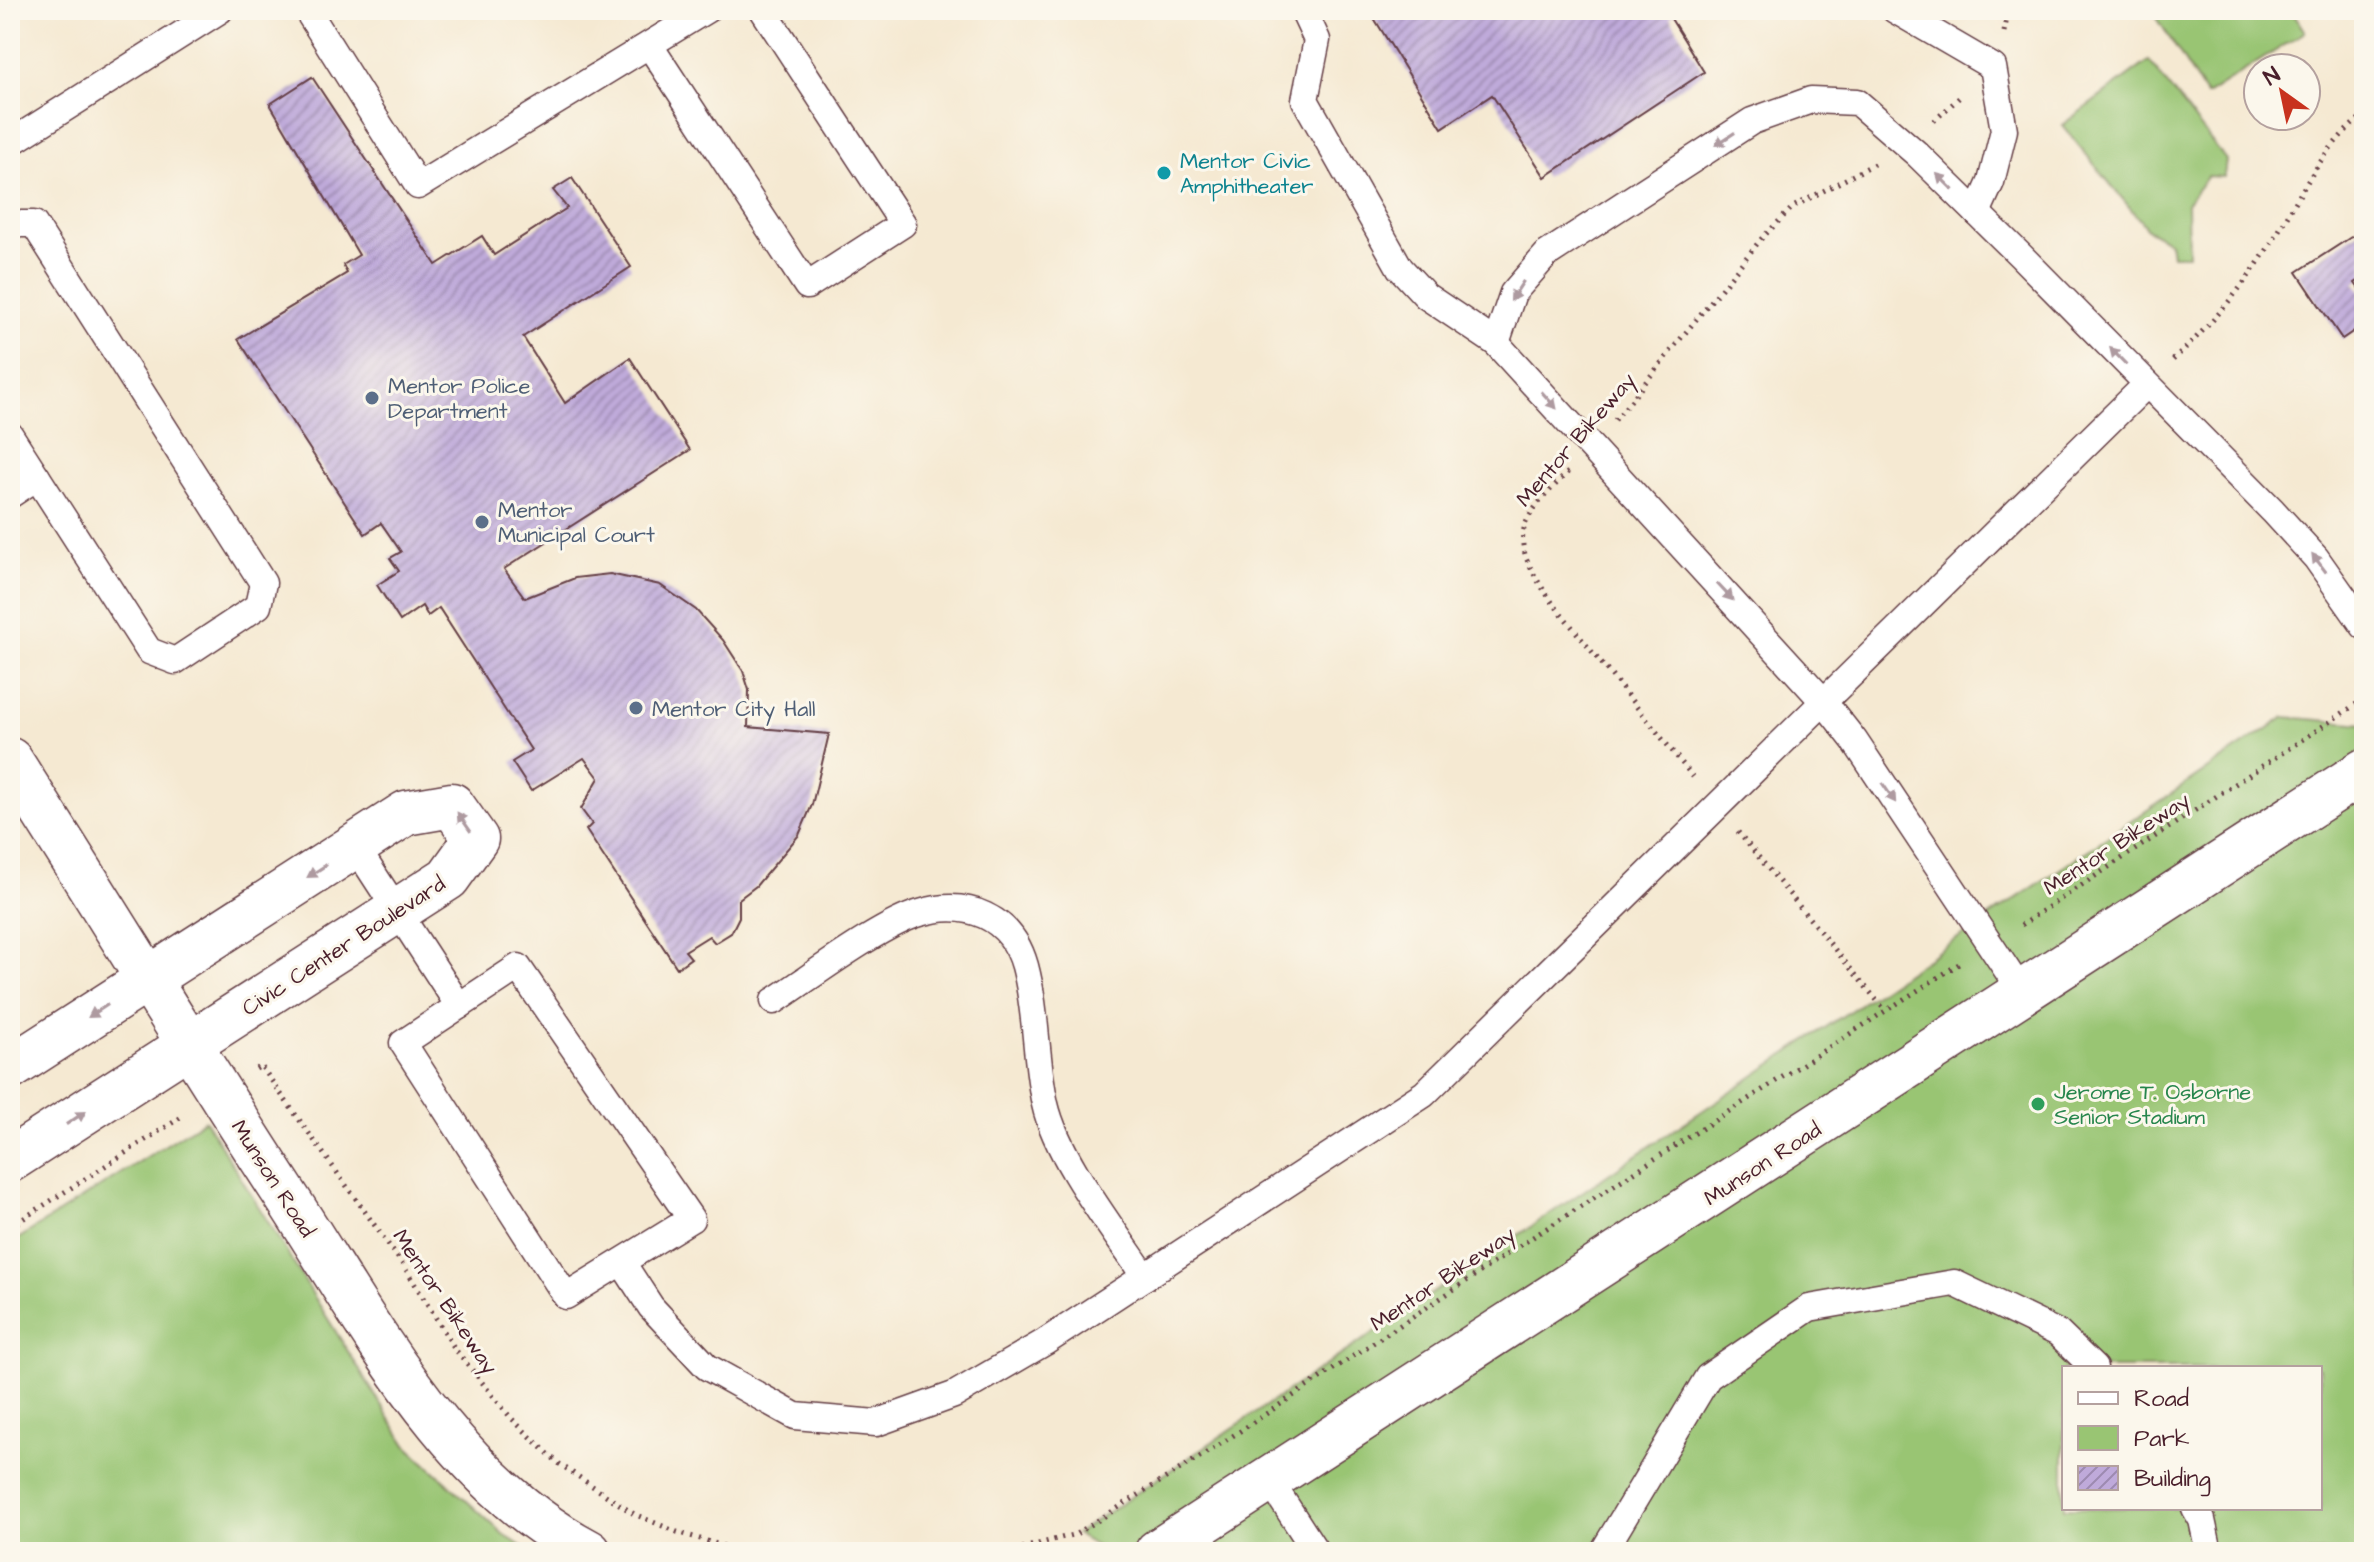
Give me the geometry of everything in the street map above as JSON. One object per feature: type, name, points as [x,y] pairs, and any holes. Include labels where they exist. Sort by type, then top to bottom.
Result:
[{"type":"street","name":"Munson Road","points":[[10,760],[146,981],[421,1403],[518,1504],[557,1535],[589,1552]]},
{"type":"street","name":"Munson Road","points":[[1157,1552],[2364,771]]},
{"type":"street","name":"Civic Center Boulevard","points":[[10,1068],[406,813],[452,805],[476,839],[448,878],[10,1160]]},
{"type":"lane","points":[[10,143],[220,10]]},
{"type":"lane","points":[[307,10],[418,186],[706,10]]},
{"type":"lane","points":[[650,46],[807,286],[903,224],[763,10]]},
{"type":"lane","points":[[1303,10],[1317,40],[1305,100],[1400,268],[1426,296],[1496,343],[1824,702],[1854,740],[2023,994]]},
{"type":"lane","points":[[1895,10],[1929,21],[1993,67],[2004,130],[1991,182],[1977,213]]},
{"type":"lane","points":[[1496,343],[1513,293],[1547,254],[1752,121],[1811,100],[1857,102],[1977,213],[2316,558],[2364,626]]},
{"type":"lane","points":[[10,224],[34,224],[263,583],[258,606],[175,661],[149,651],[10,435]]},
{"type":"lane","points":[[623,1264],[651,1307],[707,1367],[795,1416],[876,1423],[954,1395],[1145,1277],[1424,1094],[2146,385]]},
{"type":"lane","points":[[10,495],[37,477]]},
{"type":"lane","points":[[355,846],[459,1006]]},
{"type":"lane","points":[[774,1001],[920,912],[967,909],[988,914],[1011,936],[1024,963],[1045,1106],[1069,1161],[1145,1277]]},
{"type":"lane","points":[[518,967],[691,1219],[623,1264],[566,1296],[403,1043],[459,1006],[518,967]]},
{"type":"lane","points":[[1603,1552],[1708,1377],[1809,1308],[1954,1283],[2058,1333],[2092,1366]]},
{"type":"lane","points":[[1270,1481],[1316,1552]]},
{"type":"lane","points":[[2196,1510],[2202,1520],[2209,1552]]},
{"type":"path","name":"Mentor Bikeway","points":[[1884,1009],[1552,602],[1533,574],[1522,550],[1524,525],[1530,510],[1592,448],[1762,238],[1793,207],[1906,146],[1993,67]]},
{"type":"path","points":[[2146,385],[2206,329],[2246,283],[2306,182],[2343,130],[2364,115]]},
{"type":"path","name":"Mentor Bikeway","points":[[1007,1552],[1076,1534],[1219,1445],[2364,699]]},
{"type":"path","name":"Mentor Bikeway","points":[[250,1073],[261,1066],[403,1265],[455,1349],[511,1418],[558,1463],[634,1514],[677,1532],[744,1552]]},
{"type":"path","points":[[10,1227],[195,1109]]},
{"type":"green space","points":[[2152,10],[2291,10],[2305,32],[2274,52],[2242,52],[2242,72],[2206,95]]},
{"type":"green space","points":[[2149,61],[2226,160],[2224,177],[2208,176],[2187,203],[2188,255],[2172,255],[2170,242],[2148,230],[2062,125]]},
{"type":"green space","name":"Jerome T. Osborne Senior Stadium","points":[[2285,717],[2364,724],[2364,1552],[1106,1552],[1076,1534]]},
{"type":"green space","points":[[205,1120],[406,1445],[503,1534],[530,1552],[10,1552],[10,1244]]},
{"type":"building","points":[[1369,10],[1680,10],[1670,17],[1704,72],[1545,177],[1492,95],[1442,128]]},
{"type":"building","points":[[312,77],[436,265],[482,236],[494,255],[567,208],[553,190],[572,178],[631,267],[523,337],[565,403],[630,358],[690,450],[504,569],[525,598],[575,578],[610,574],[660,585],[696,610],[723,640],[743,671],[749,690],[748,727],[829,734],[812,805],[799,835],[756,886],[739,899],[739,917],[731,933],[715,943],[709,936],[685,951],[691,958],[677,968],[586,830],[592,824],[581,809],[599,778],[584,758],[531,791],[512,762],[531,750],[439,608],[428,616],[422,606],[400,621],[377,585],[399,571],[390,558],[401,552],[381,523],[365,534],[238,339],[347,273],[343,265],[359,255],[270,104]]},
{"type":"building","points":[[2362,230],[2364,277],[2355,283],[2364,296],[2364,324],[2342,339],[2297,272]]},
{"type":"place","name":"Mentor Civic Amphitheater","points":[[1164,173]]},
{"type":"place","name":"Mentor Police Department","points":[[372,398]]},
{"type":"place","name":"Mentor Municipal Court","points":[[482,522]]},
{"type":"place","name":"Mentor City Hall","points":[[636,708]]},
{"type":"place","name":"Jerome T. Osborne Senior Stadium","points":[[2038,1104]]}]
